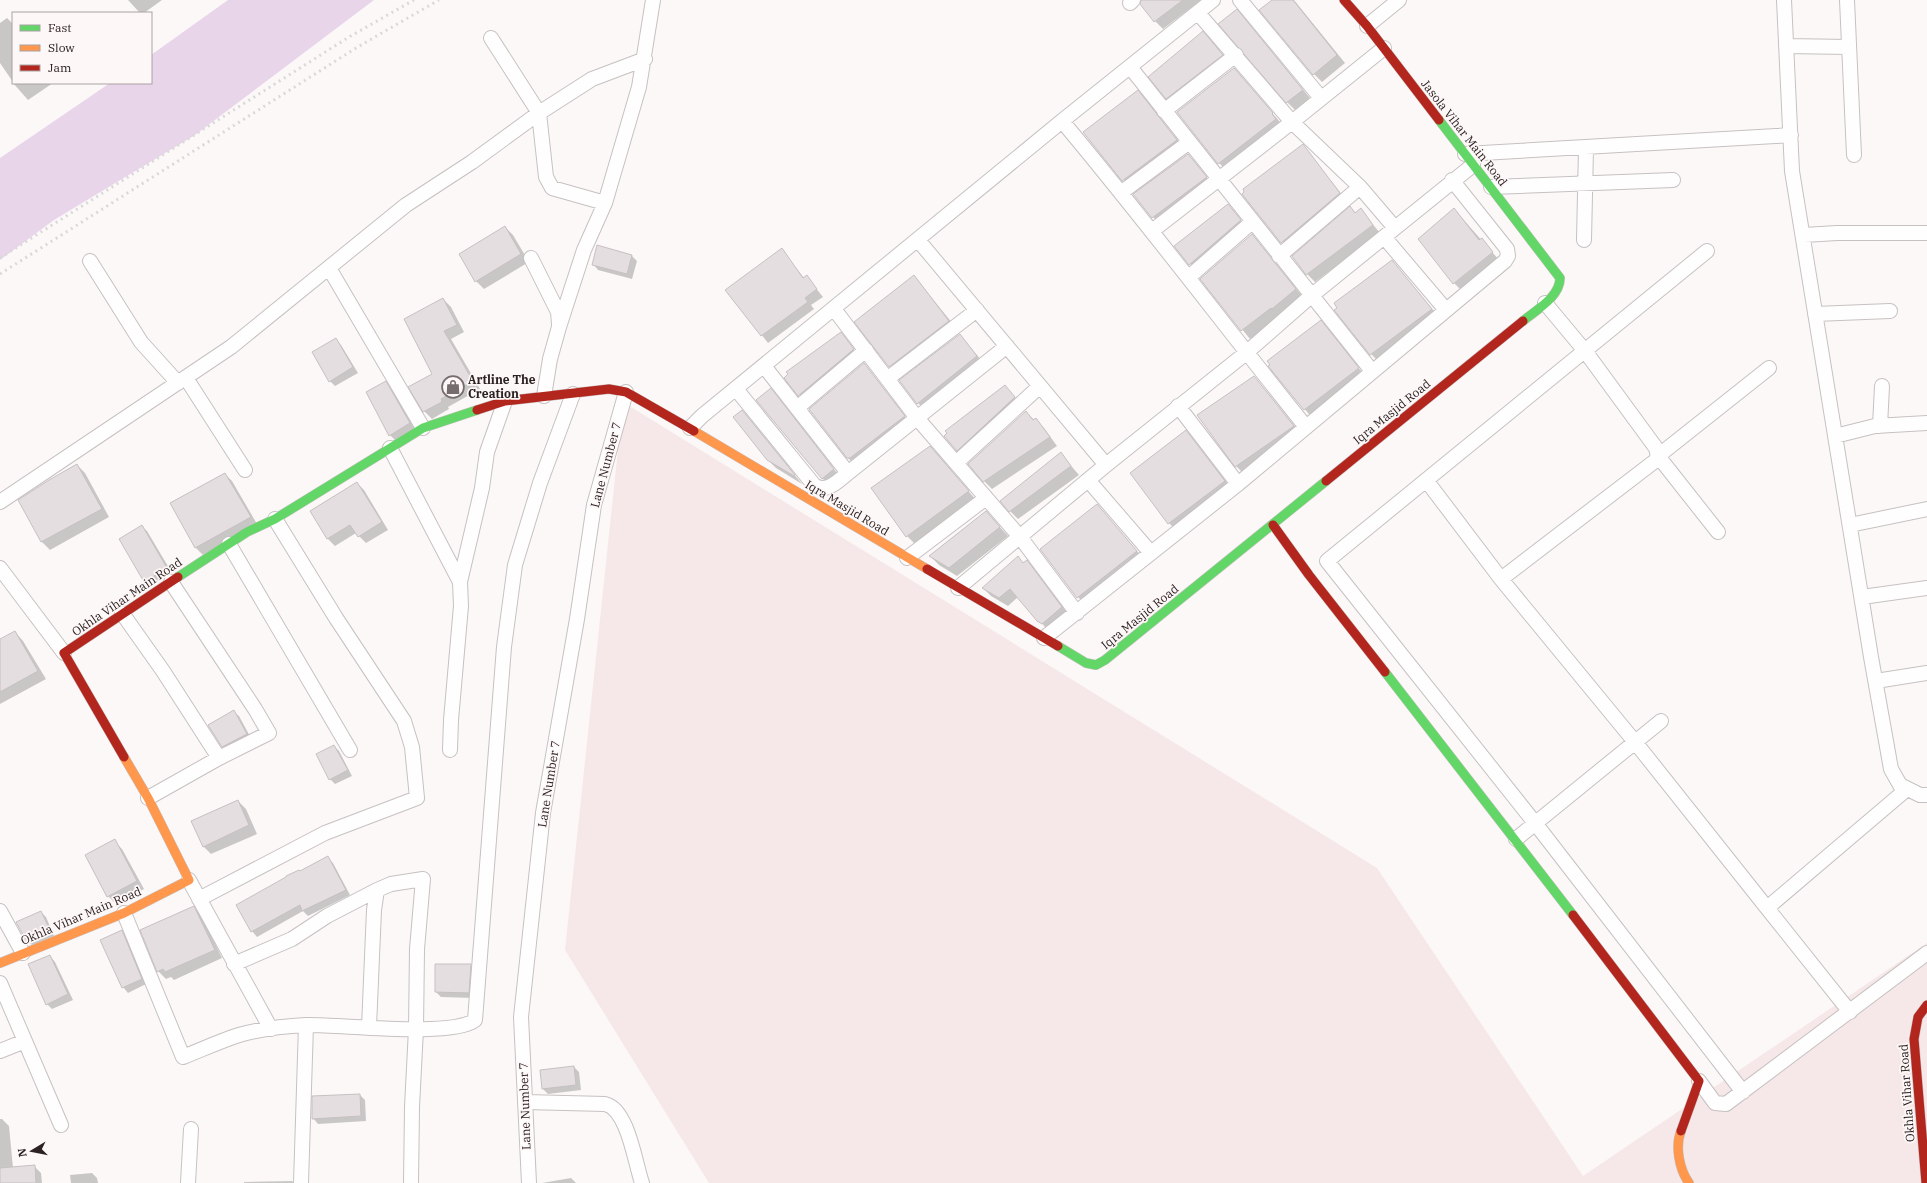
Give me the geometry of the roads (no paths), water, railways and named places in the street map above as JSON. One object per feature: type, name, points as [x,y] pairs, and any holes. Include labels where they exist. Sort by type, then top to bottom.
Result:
[{"type":"street","points":[[544,396],[550,359],[559,327],[584,250],[605,203],[637,94],[645,58],[653,0]]},
{"type":"street","points":[[690,428],[1062,121],[1214,0]]},
{"type":"street","points":[[1240,0],[1321,98]]},
{"type":"street","name":"Jasola Vihar Main Road","points":[[1344,0],[1367,26],[1491,187],[1560,278],[1560,284]]},
{"type":"street","points":[[1367,26],[1399,0]]},
{"type":"street","points":[[1784,0],[1792,171],[1804,235],[1815,314],[1876,681],[1892,769],[1900,785],[1920,795],[1927,795]]},
{"type":"street","points":[[1847,0],[1854,155]]},
{"type":"street","points":[[1198,13],[1236,55],[1292,122],[1360,188],[1395,228]]},
{"type":"street","points":[[491,38],[538,113],[546,177],[549,184],[561,191],[605,203]]},
{"type":"street","points":[[1786,46],[1849,47]]},
{"type":"street","points":[[1152,231],[1384,48]]},
{"type":"street","points":[[1164,112],[1236,55]]},
{"type":"street","points":[[0,502],[231,347],[406,205],[472,162],[538,113],[592,79],[645,58]]},
{"type":"street","points":[[1130,67],[1218,180],[1372,371]]},
{"type":"street","points":[[1062,121],[1122,192],[1189,277],[1246,353],[1306,427]]},
{"type":"street","points":[[958,588],[1106,464],[1246,353],[1311,296],[1395,228],[1452,180],[1469,159],[1586,148],[1791,134]]},
{"type":"street","points":[[1122,192],[1188,142]]},
{"type":"street","points":[[1584,240],[1586,148]]},
{"type":"street","points":[[1044,638],[1238,484],[1505,261],[1508,256],[1507,249],[1452,180]]},
{"type":"street","points":[[1491,187],[1584,185],[1672,180]]},
{"type":"street","points":[[1279,256],[1360,188]]},
{"type":"street","points":[[1189,277],[1252,222]]},
{"type":"street","points":[[1804,235],[1837,233],[1927,233]]},
{"type":"street","points":[[1384,237],[1446,310]]},
{"type":"street","points":[[918,240],[1106,464]]},
{"type":"street","points":[[1707,251],[1327,561],[1535,823],[1743,1092]]},
{"type":"street","points":[[531,258],[558,312],[559,327]]},
{"type":"street","points":[[90,261],[141,342],[182,380],[245,470]]},
{"type":"street","points":[[329,268],[423,428]]},
{"type":"street","name":"Iqra Masjid Road","points":[[626,392],[690,428],[1086,663],[1096,665],[1105,660],[1545,303],[1557,292],[1560,284]]},
{"type":"street","points":[[1545,303],[1585,351],[1656,448],[1658,456],[1718,532]]},
{"type":"street","points":[[834,309],[917,418],[1020,537],[1077,613]]},
{"type":"street","points":[[887,379],[977,310]]},
{"type":"street","points":[[1815,314],[1890,311]]},
{"type":"street","points":[[736,389],[814,485],[819,489],[829,487],[848,473],[1007,346]]},
{"type":"street","points":[[797,408],[866,350]]},
{"type":"street","points":[[764,366],[848,473]]},
{"type":"street","points":[[1501,579],[1655,461],[1658,456],[1769,368]]},
{"type":"street","points":[[956,463],[1040,386]]},
{"type":"street","points":[[1880,426],[1882,386]]},
{"type":"street","name":"Okhla Vihar Main Road","points":[[64,653],[122,613],[247,532],[275,518],[423,428],[505,401],[609,389],[626,392]]},
{"type":"street","name":"Lane Number 7","points":[[529,1183],[521,1016],[543,813],[594,505],[626,392]]},
{"type":"street","points":[[124,913],[183,1057],[240,1034],[271,1029],[306,1025],[416,1029],[469,1024],[475,1020],[504,647],[515,565],[540,482],[574,394]]},
{"type":"street","points":[[450,750],[460,606],[460,582],[482,488],[487,452],[505,401]]},
{"type":"street","points":[[1178,406],[1238,484]]},
{"type":"street","points":[[1835,436],[1880,426],[1927,423]]},
{"type":"street","points":[[390,448],[460,582]]},
{"type":"street","points":[[1088,480],[1151,553]]},
{"type":"street","points":[[1426,480],[1501,579],[1635,742],[1850,1012]]},
{"type":"street","points":[[907,558],[986,498]]},
{"type":"street","points":[[1850,525],[1927,509]]},
{"type":"street","points":[[199,899],[325,833],[417,798],[412,747],[404,721],[336,618],[275,518]]},
{"type":"street","points":[[1272,525],[1309,576],[1516,839],[1715,1103],[1720,1105],[1726,1104],[1743,1092],[1927,953]]},
{"type":"street","points":[[229,544],[350,750]]},
{"type":"street","points":[[0,568],[64,653],[148,798],[199,899],[271,1029]]},
{"type":"street","points":[[148,798],[219,758],[269,734],[242,689],[171,582]]},
{"type":"street","points":[[1862,597],[1927,588]]},
{"type":"street","points":[[122,613],[163,671],[219,758]]},
{"type":"street","points":[[1876,681],[1927,673]]},
{"type":"street","points":[[1516,839],[1661,721]]},
{"type":"street","points":[[1767,908],[1907,789]]},
{"type":"street","points":[[234,964],[292,939],[327,916],[377,890],[391,884],[423,879],[417,949],[411,1183]]},
{"type":"street","name":"Okhla Vihar Main Road","points":[[0,963],[124,913],[189,880]]},
{"type":"street","points":[[369,1027],[374,910],[377,890]]},
{"type":"street","points":[[0,911],[23,953]]},
{"type":"street","points":[[0,983],[61,1126]]},
{"type":"street","name":"Okhla Vihar Road","points":[[1926,1183],[1914,1039],[1918,1017],[1927,1005]]},
{"type":"street","points":[[301,1183],[306,1025]]},
{"type":"street","points":[[0,1052],[25,1041]]},
{"type":"street","points":[[1689,1183],[1684,1176],[1677,1142],[1699,1081]]},
{"type":"street","points":[[525,1102],[605,1104],[615,1108],[622,1120],[642,1183]]},
{"type":"street","points":[[188,1183],[192,1129]]},
{"type":"railway","points":[[0,258],[349,37],[414,0]]},
{"type":"railway","points":[[0,274],[356,48],[439,0]]},
{"type":"place","name":"Artline The Creation","points":[[453,387]]}]
